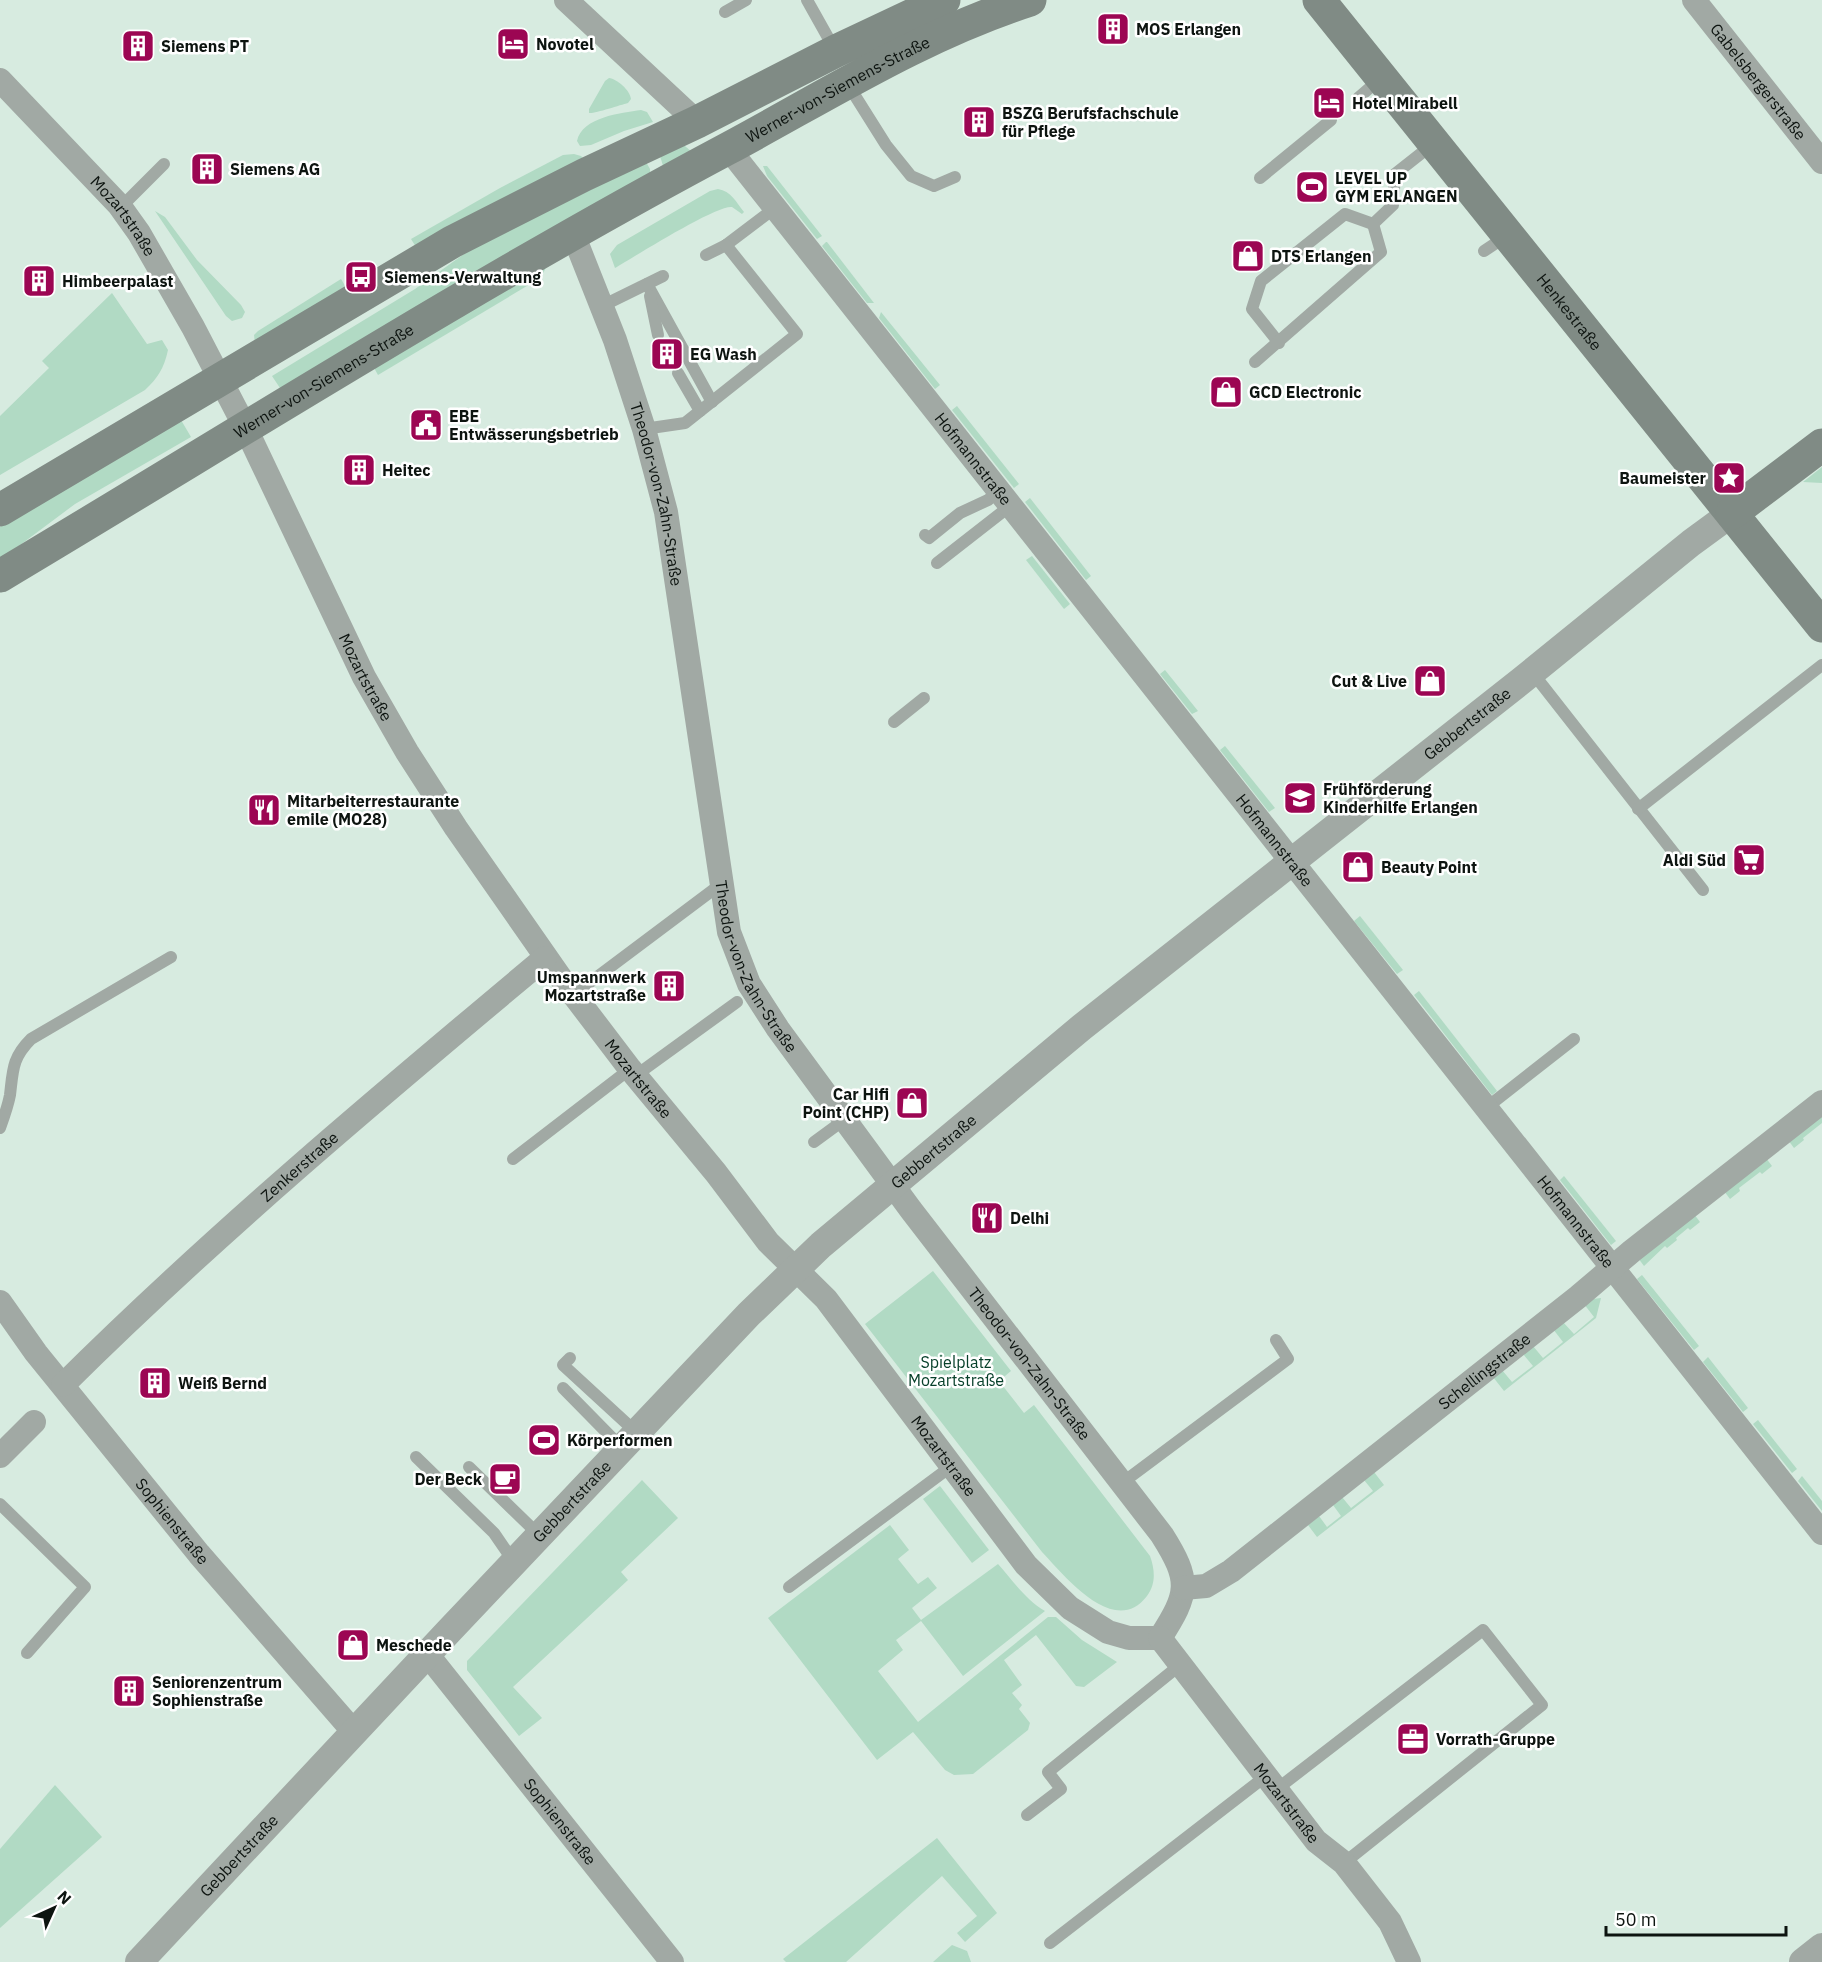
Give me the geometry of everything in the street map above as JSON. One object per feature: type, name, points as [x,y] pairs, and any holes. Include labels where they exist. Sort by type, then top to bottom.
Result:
[{"type":"main road","name":"Werner-von-Siemens-Straße","points":[[0,510],[452,242],[836,51],[944,0]]},
{"type":"main road","name":"Werner-von-Siemens-Straße","points":[[0,576],[288,402],[651,190],[911,48],[960,26],[1030,0]]},
{"type":"main road","name":"Henkestraße","points":[[1318,0],[1370,88],[1434,144],[1496,243],[1732,513],[1822,626]]},
{"type":"main road","points":[[631,152],[644,153],[655,162],[657,173],[651,190]]},
{"type":"main road","name":"Gebbertstraße","points":[[1732,513],[1822,445]]},
{"type":"street","points":[[566,0],[697,122]]},
{"type":"street","name":"Gabelsbergerstraße","points":[[1694,0],[1822,162]]},
{"type":"street","name":"Mozartstraße","points":[[0,80],[120,208],[139,232],[193,327],[246,429],[364,676],[456,828],[545,958],[768,1242],[826,1299],[1026,1565],[1070,1608],[1108,1632],[1129,1638],[1160,1638],[1316,1841],[1344,1863],[1390,1922],[1409,1962]]},
{"type":"street","name":"Hofmannstraße","points":[[728,148],[1822,1533]]},
{"type":"street","name":"Theodor-von-Zahn-Straße","points":[[573,234],[602,306],[644,429],[666,512],[729,932],[749,984],[778,1029],[892,1185],[1162,1535],[1178,1560],[1183,1588]]},
{"type":"street","name":"Gebbertstraße","points":[[139,1962],[539,1535],[795,1269],[861,1209],[1082,1027],[1532,672],[1691,543],[1732,513]]},
{"type":"street","name":"Zenkerstraße","points":[[63,1385],[126,1324],[325,1144],[545,958]]},
{"type":"street","name":"Schellingstraße","points":[[1183,1588],[1206,1586],[1231,1571],[1822,1102]]},
{"type":"street","name":"Sophienstraße","points":[[0,1302],[36,1353],[199,1554],[354,1732]]},
{"type":"street","points":[[0,1456],[34,1422]]},
{"type":"street","points":[[1160,1638],[1179,1607],[1183,1588]]},
{"type":"street","name":"Sophienstraße","points":[[427,1654],[672,1962]]},
{"type":"street","points":[[1803,1962],[1822,1947]]},
{"type":"lane","points":[[725,12],[746,0]]},
{"type":"lane","points":[[807,0],[836,51]]},
{"type":"lane","points":[[847,82],[886,145],[911,176],[934,186],[956,177]]},
{"type":"lane","points":[[1260,178],[1331,120]]},
{"type":"lane","points":[[1374,224],[1393,205],[1395,174],[1434,144]]},
{"type":"lane","points":[[120,208],[164,164]]},
{"type":"lane","points":[[706,255],[726,245],[775,208]]},
{"type":"lane","points":[[1279,343],[1252,309],[1261,281],[1345,214],[1374,224]]},
{"type":"lane","points":[[1255,362],[1381,252],[1374,224]]},
{"type":"lane","points":[[644,429],[685,423],[797,333],[726,245]]},
{"type":"lane","points":[[602,306],[663,276]]},
{"type":"lane","points":[[648,284],[712,402]]},
{"type":"lane","points":[[648,284],[658,335]]},
{"type":"lane","points":[[678,372],[700,411]]},
{"type":"lane","points":[[925,535],[929,538],[960,513],[988,500],[1004,499]]},
{"type":"lane","points":[[937,563],[1004,499]]},
{"type":"lane","points":[[1638,809],[1822,665]]},
{"type":"lane","points":[[1532,672],[1703,890]]},
{"type":"lane","points":[[894,722],[924,698]]},
{"type":"lane","points":[[573,995],[721,884]]},
{"type":"lane","points":[[0,1128],[9,1098],[12,1071],[18,1054],[24,1046],[31,1039],[171,957]]},
{"type":"lane","points":[[513,1159],[633,1072],[736,1002]]},
{"type":"lane","points":[[1486,1108],[1574,1039]]},
{"type":"lane","points":[[814,1142],[844,1120]]},
{"type":"lane","points":[[1122,1483],[1288,1359],[1276,1340]]},
{"type":"lane","points":[[570,1358],[563,1365],[629,1440]]},
{"type":"lane","points":[[563,1388],[629,1440]]},
{"type":"lane","points":[[416,1457],[494,1533],[514,1562]]},
{"type":"lane","points":[[789,1587],[953,1466]]},
{"type":"lane","points":[[469,1467],[539,1535]]},
{"type":"lane","points":[[0,1504],[85,1587],[27,1653]]},
{"type":"lane","points":[[1050,1943],[1483,1630],[1542,1705],[1344,1863]]},
{"type":"lane","points":[[1028,1815],[1061,1789],[1047,1772],[1180,1665]]},
{"type":"green space","points":[[609,78],[623,86],[631,99],[628,103],[589,113],[605,81]]},
{"type":"green space","points":[[641,110],[647,112],[653,122],[591,145],[580,146],[577,141],[580,133],[594,121]]},
{"type":"green space","points":[[678,140],[693,153],[664,169],[660,156]]},
{"type":"green space","points":[[574,154],[585,160],[416,247],[411,239],[563,155]]},
{"type":"green space","points":[[646,162],[650,169],[650,177],[282,391],[272,376],[415,289],[471,249]]},
{"type":"green space","points":[[763,166],[767,166],[822,236],[817,239],[767,176]]},
{"type":"green space","points":[[718,189],[730,195],[744,212],[742,214],[732,207],[710,214],[615,268],[610,254],[617,245],[710,191]]},
{"type":"green space","points":[[155,211],[165,217],[197,260],[241,305],[245,312],[242,318],[232,321],[226,316]]},
{"type":"green space","points":[[826,242],[874,303],[867,303],[822,246]]},
{"type":"green space","points":[[546,267],[542,276],[537,280],[378,375],[373,366]]},
{"type":"green space","points":[[341,279],[347,289],[255,344],[254,335],[258,331]]},
{"type":"green space","points":[[112,293],[147,344],[162,340],[168,350],[160,372],[145,390],[0,475],[0,416],[49,368],[42,361]]},
{"type":"green space","points":[[881,312],[940,385],[935,389],[879,318]]},
{"type":"green space","points":[[957,406],[1019,484],[1014,488],[952,410]]},
{"type":"green space","points":[[181,420],[191,437],[75,504],[0,560],[0,527]]},
{"type":"green space","points":[[1822,467],[1822,483],[1803,482]]},
{"type":"green space","points":[[1030,498],[1091,576],[1086,580],[1025,502]]},
{"type":"green space","points":[[1032,556],[1070,604],[1064,609],[1026,560]]},
{"type":"green space","points":[[1165,670],[1198,711],[1192,714],[1160,674]]},
{"type":"green space","points":[[1225,746],[1275,808],[1269,812],[1220,750]]},
{"type":"green space","points":[[1360,916],[1403,970],[1397,974],[1354,921]]},
{"type":"green space","points":[[1419,991],[1497,1091],[1492,1095],[1414,995]]},
{"type":"green space","points":[[1822,1113],[1822,1123],[1794,1148],[1788,1140]]},
{"type":"green space","points":[[1766,1158],[1772,1166],[1739,1188],[1740,1191],[1730,1199],[1724,1191]]},
{"type":"green space","points":[[1564,1176],[1616,1241],[1611,1245],[1560,1180]]},
{"type":"green space","points":[[1694,1214],[1700,1222],[1690,1230],[1688,1228],[1667,1248],[1665,1246],[1644,1266],[1638,1258]]},
{"type":"green space","name":"Spielplatz Mozartstraße","points":[[933,1271],[1011,1371],[999,1381],[1024,1413],[1034,1405],[1150,1556],[1154,1572],[1152,1587],[1147,1596],[1134,1607],[1120,1610],[1105,1607],[1090,1599],[1063,1575],[1042,1552],[865,1324]]},
{"type":"green space","points":[[1642,1275],[1699,1346],[1694,1350],[1637,1279]]},
{"type":"green space","points":[[1601,1298],[1596,1318],[1504,1391],[1493,1377],[1502,1370],[1512,1382],[1533,1366],[1523,1354],[1533,1346],[1543,1358],[1563,1342],[1553,1329],[1563,1322],[1574,1334],[1594,1317],[1584,1304]]},
{"type":"green space","points":[[1708,1357],[1748,1408],[1743,1412],[1703,1362]]},
{"type":"green space","points":[[1758,1420],[1797,1469],[1792,1473],[1753,1424]]},
{"type":"green space","points":[[1374,1472],[1384,1485],[1317,1537],[1308,1525],[1319,1516],[1327,1527],[1341,1516],[1333,1505],[1342,1497],[1351,1508],[1373,1491],[1364,1480]]},
{"type":"green space","points":[[1802,1476],[1822,1501],[1822,1511],[1798,1481]]},
{"type":"green space","points":[[642,1480],[678,1518],[621,1572],[628,1580],[513,1687],[542,1718],[519,1736],[467,1670],[467,1661]]},
{"type":"green space","points":[[940,1486],[989,1550],[972,1563],[923,1499]]},
{"type":"green space","points":[[890,1525],[909,1550],[898,1559],[918,1584],[928,1577],[937,1588],[912,1608],[921,1620],[998,1564],[1026,1596],[1045,1611],[963,1676],[921,1621],[896,1640],[903,1650],[878,1671],[918,1722],[1048,1617],[1056,1617],[1082,1640],[1117,1662],[1084,1687],[1076,1686],[1036,1635],[1004,1660],[1022,1685],[1012,1693],[1022,1705],[1019,1709],[1030,1723],[1028,1730],[973,1774],[954,1775],[945,1770],[913,1732],[877,1760],[768,1618]]},
{"type":"green space","points":[[55,1785],[102,1837],[0,1928],[0,1849]]},
{"type":"green space","points":[[937,1838],[997,1913],[965,1942],[957,1933],[977,1916],[942,1876],[846,1962],[786,1962],[783,1959]]},
{"type":"green space","points":[[952,1945],[967,1951],[971,1962],[933,1962]]},
{"type":"place","name":"MOS Erlangen","points":[[1113,29]]},
{"type":"place","name":"Novotel","points":[[513,44]]},
{"type":"place","name":"Siemens PT","points":[[138,46]]},
{"type":"place","name":"Hotel Mirabell","points":[[1329,103]]},
{"type":"place","name":"BSZG Berufsfachschule für Pflege","points":[[979,122]]},
{"type":"place","name":"Siemens AG","points":[[207,169]]},
{"type":"place","name":"LEVEL UP GYM ERLANGEN","points":[[1312,187]]},
{"type":"place","name":"DTS Erlangen","points":[[1248,256]]},
{"type":"place","name":"Siemens-Verwaltung","points":[[361,277]]},
{"type":"place","name":"Himbeerpalast","points":[[39,281]]},
{"type":"place","name":"EG Wash","points":[[667,354]]},
{"type":"place","name":"GCD Electronic","points":[[1226,392]]},
{"type":"place","name":"EBE Entwässerungsbetrieb","points":[[426,425]]},
{"type":"place","name":"Heitec","points":[[359,470]]},
{"type":"place","name":"Baumeister","points":[[1729,478]]},
{"type":"place","name":"Cut & Live","points":[[1430,681]]},
{"type":"place","name":"Frühförderung Kinderhilfe Erlangen","points":[[1300,798]]},
{"type":"place","name":"Mitarbeiterrestaurante emile (MO28)","points":[[264,810]]},
{"type":"place","name":"Aldi Süd","points":[[1749,860]]},
{"type":"place","name":"Beauty Point","points":[[1358,867]]},
{"type":"place","name":"Umspannwerk Mozartstraße","points":[[669,986]]},
{"type":"place","name":"Car Hifi Point (CHP)","points":[[912,1103]]},
{"type":"place","name":"Delhi","points":[[987,1218]]},
{"type":"place","name":"Weiß Bernd","points":[[155,1383]]},
{"type":"place","name":"Körperformen","points":[[544,1440]]},
{"type":"place","name":"Der Beck","points":[[505,1479]]},
{"type":"place","name":"Meschede","points":[[353,1645]]},
{"type":"place","name":"Seniorenzentrum Sophienstraße","points":[[129,1691]]},
{"type":"place","name":"Vorrath-Gruppe","points":[[1413,1739]]}]
